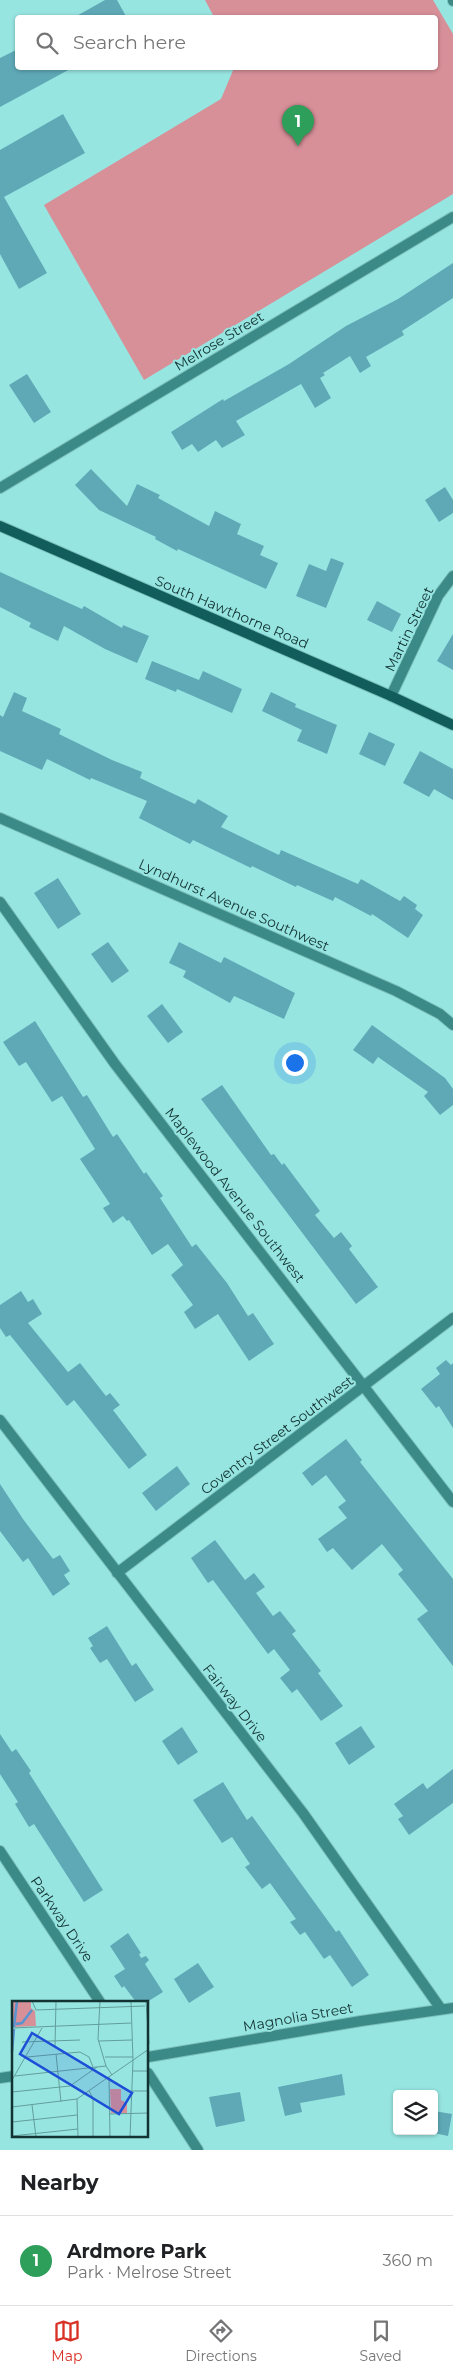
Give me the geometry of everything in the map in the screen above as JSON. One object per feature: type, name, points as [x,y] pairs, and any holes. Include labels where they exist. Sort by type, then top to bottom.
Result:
[{"type":"main road","name":"South Hawthorne Road","points":[[0,526],[392,696],[453,725]]},
{"type":"street","name":"Melrose Street","points":[[0,488],[453,217]]},
{"type":"street","name":"Martin Street","points":[[392,696],[438,596],[453,576]]},
{"type":"street","name":"Lyndhurst Avenue Southwest","points":[[0,818],[396,991],[440,1014],[453,1025]]},
{"type":"street","name":"Maplewood Avenue Southwest","points":[[0,902],[115,1064],[453,1502]]},
{"type":"street","name":"Coventry Street Southwest","points":[[117,1574],[453,1318]]},
{"type":"street","name":"Fairway Drive","points":[[0,1420],[303,1813],[441,2009]]},
{"type":"street","name":"Parkway Drive","points":[[0,1852],[99,2001]]},
{"type":"street","name":"Magnolia Street","points":[[149,2057],[453,2008]]},
{"type":"street","points":[[149,2075],[198,2150]]},
{"type":"shaded area","points":[[205,0],[433,0],[453,34],[453,194],[144,380],[44,205],[221,99],[233,70],[438,70],[438,15],[213,15]]},
{"type":"building","points":[[105,0],[117,0],[125,15],[78,15]]},
{"type":"building","points":[[15,50],[15,70],[68,70],[0,107],[0,58]]},
{"type":"building","points":[[63,114],[85,153],[4,197],[47,273],[19,289],[0,254],[0,150]]},
{"type":"building","points":[[453,263],[453,298],[402,331],[404,335],[366,357],[371,366],[360,373],[350,356],[323,373],[325,375],[320,378],[331,398],[315,408],[301,384],[236,421],[245,435],[222,448],[216,440],[198,452],[192,444],[182,450],[171,432],[223,399],[224,401],[289,364],[346,326],[398,299]]},
{"type":"building","points":[[27,374],[51,412],[34,423],[9,385]]},
{"type":"building","points":[[91,469],[127,506],[137,484],[160,495],[158,498],[209,526],[215,511],[241,524],[237,534],[264,546],[260,555],[278,563],[266,589],[178,549],[177,551],[155,539],[156,537],[99,510],[75,485]]},
{"type":"building","points":[[445,487],[453,500],[453,513],[439,522],[425,500]]},
{"type":"building","points":[[331,558],[344,563],[326,608],[296,596],[309,564],[326,571]]},
{"type":"building","points":[[0,572],[82,609],[84,606],[122,628],[123,625],[149,636],[137,663],[105,649],[64,626],[58,641],[29,627],[31,623],[0,607]]},
{"type":"building","points":[[377,601],[401,614],[392,632],[367,620]]},
{"type":"building","points":[[453,634],[453,670],[437,661]]},
{"type":"building","points":[[152,661],[199,680],[203,671],[242,689],[232,713],[177,689],[176,692],[145,679]]},
{"type":"building","points":[[14,692],[27,698],[22,711],[61,729],[59,734],[112,760],[142,772],[140,778],[195,804],[198,799],[228,816],[221,827],[279,855],[281,850],[358,884],[361,879],[400,901],[404,896],[417,905],[415,909],[423,915],[408,938],[372,914],[371,916],[335,897],[333,901],[297,885],[296,887],[193,840],[190,844],[139,818],[147,801],[91,778],[90,780],[47,759],[42,770],[0,751],[0,715],[3,717]]},
{"type":"building","points":[[271,692],[296,704],[295,707],[337,725],[327,754],[297,741],[302,730],[262,711]]},
{"type":"building","points":[[369,732],[395,744],[385,766],[359,754]]},
{"type":"building","points":[[420,751],[453,769],[453,800],[434,789],[429,797],[403,783]]},
{"type":"building","points":[[58,878],[81,914],[58,929],[34,893]]},
{"type":"building","points":[[108,942],[129,971],[112,983],[91,954]]},
{"type":"building","points":[[179,942],[221,963],[224,957],[295,993],[284,1019],[234,996],[230,1003],[183,977],[186,971],[169,963]]},
{"type":"building","points":[[162,1004],[183,1032],[168,1043],[147,1016]]},
{"type":"building","points":[[35,1021],[83,1097],[87,1095],[113,1137],[117,1134],[144,1174],[146,1172],[163,1196],[160,1198],[192,1247],[196,1244],[227,1283],[248,1316],[253,1313],[274,1344],[249,1361],[218,1314],[195,1329],[184,1312],[193,1305],[171,1275],[183,1265],[168,1244],[152,1255],[129,1220],[127,1221],[123,1216],[113,1223],[103,1208],[110,1204],[80,1159],[95,1149],[62,1096],[52,1102],[26,1062],[19,1066],[3,1042]]},
{"type":"building","points":[[372,1025],[445,1078],[453,1089],[453,1105],[440,1115],[424,1096],[428,1092],[378,1057],[373,1064],[353,1050]]},
{"type":"building","points":[[222,1085],[271,1155],[274,1154],[282,1165],[284,1163],[320,1211],[315,1215],[334,1238],[341,1232],[352,1246],[349,1249],[378,1287],[356,1304],[201,1099]]},
{"type":"building","points":[[21,1291],[28,1302],[33,1299],[42,1314],[28,1323],[68,1372],[80,1363],[106,1396],[110,1393],[120,1405],[113,1410],[147,1455],[129,1469],[74,1400],[67,1406],[10,1335],[6,1337],[0,1328],[0,1305]]},
{"type":"building","points":[[446,1360],[451,1365],[453,1363],[453,1428],[439,1406],[436,1408],[421,1389],[440,1374],[436,1368]]},
{"type":"building","points":[[346,1439],[362,1460],[360,1462],[453,1579],[453,1666],[417,1619],[428,1611],[398,1574],[403,1570],[382,1544],[352,1570],[333,1548],[327,1552],[318,1539],[347,1518],[338,1507],[346,1501],[326,1475],[312,1486],[302,1473]]},
{"type":"building","points":[[177,1466],[190,1484],[156,1511],[142,1493]]},
{"type":"building","points":[[0,1484],[53,1559],[60,1555],[70,1571],[64,1575],[70,1584],[53,1596],[28,1558],[23,1562],[0,1531]]},
{"type":"building","points":[[215,1540],[245,1580],[254,1573],[265,1587],[256,1593],[273,1616],[280,1611],[296,1631],[292,1634],[321,1671],[318,1673],[343,1706],[321,1721],[297,1689],[292,1693],[280,1678],[290,1670],[274,1649],[268,1654],[213,1580],[208,1583],[191,1558]]},
{"type":"building","points":[[107,1626],[132,1666],[136,1663],[154,1690],[135,1702],[107,1659],[100,1663],[90,1648],[93,1646],[88,1638]]},
{"type":"building","points":[[361,1726],[375,1747],[349,1765],[335,1743]]},
{"type":"building","points":[[182,1727],[198,1752],[178,1765],[162,1741]]},
{"type":"building","points":[[0,1734],[12,1752],[16,1749],[31,1771],[29,1773],[103,1890],[84,1902],[34,1824],[29,1827],[15,1804],[18,1802],[0,1774]]},
{"type":"building","points":[[453,1769],[453,1803],[409,1835],[398,1819],[403,1816],[394,1804],[423,1783],[427,1789]]},
{"type":"building","points":[[223,1782],[247,1820],[252,1816],[336,1932],[339,1930],[369,1975],[352,1987],[330,1955],[324,1959],[305,1932],[300,1935],[290,1922],[296,1919],[270,1883],[262,1889],[245,1867],[250,1864],[232,1837],[222,1843],[193,1800]]},
{"type":"building","points":[[128,1933],[141,1953],[139,1954],[141,1958],[146,1956],[149,1960],[145,1964],[163,1992],[149,2001],[135,2001],[124,1986],[122,1988],[114,1976],[125,1969],[110,1946]]},
{"type":"building","points":[[198,1963],[214,1987],[189,2003],[174,1979]]},
{"type":"building","points":[[342,2074],[345,2095],[300,2103],[302,2112],[285,2116],[278,2087]]},
{"type":"building","points":[[240,2092],[245,2121],[216,2127],[209,2097]]},
{"type":"building","points":[[438,2112],[452,2114],[448,2136],[438,2134]]},
{"type":"place","name":"Ardmore Park","points":[[298,146]]}]
